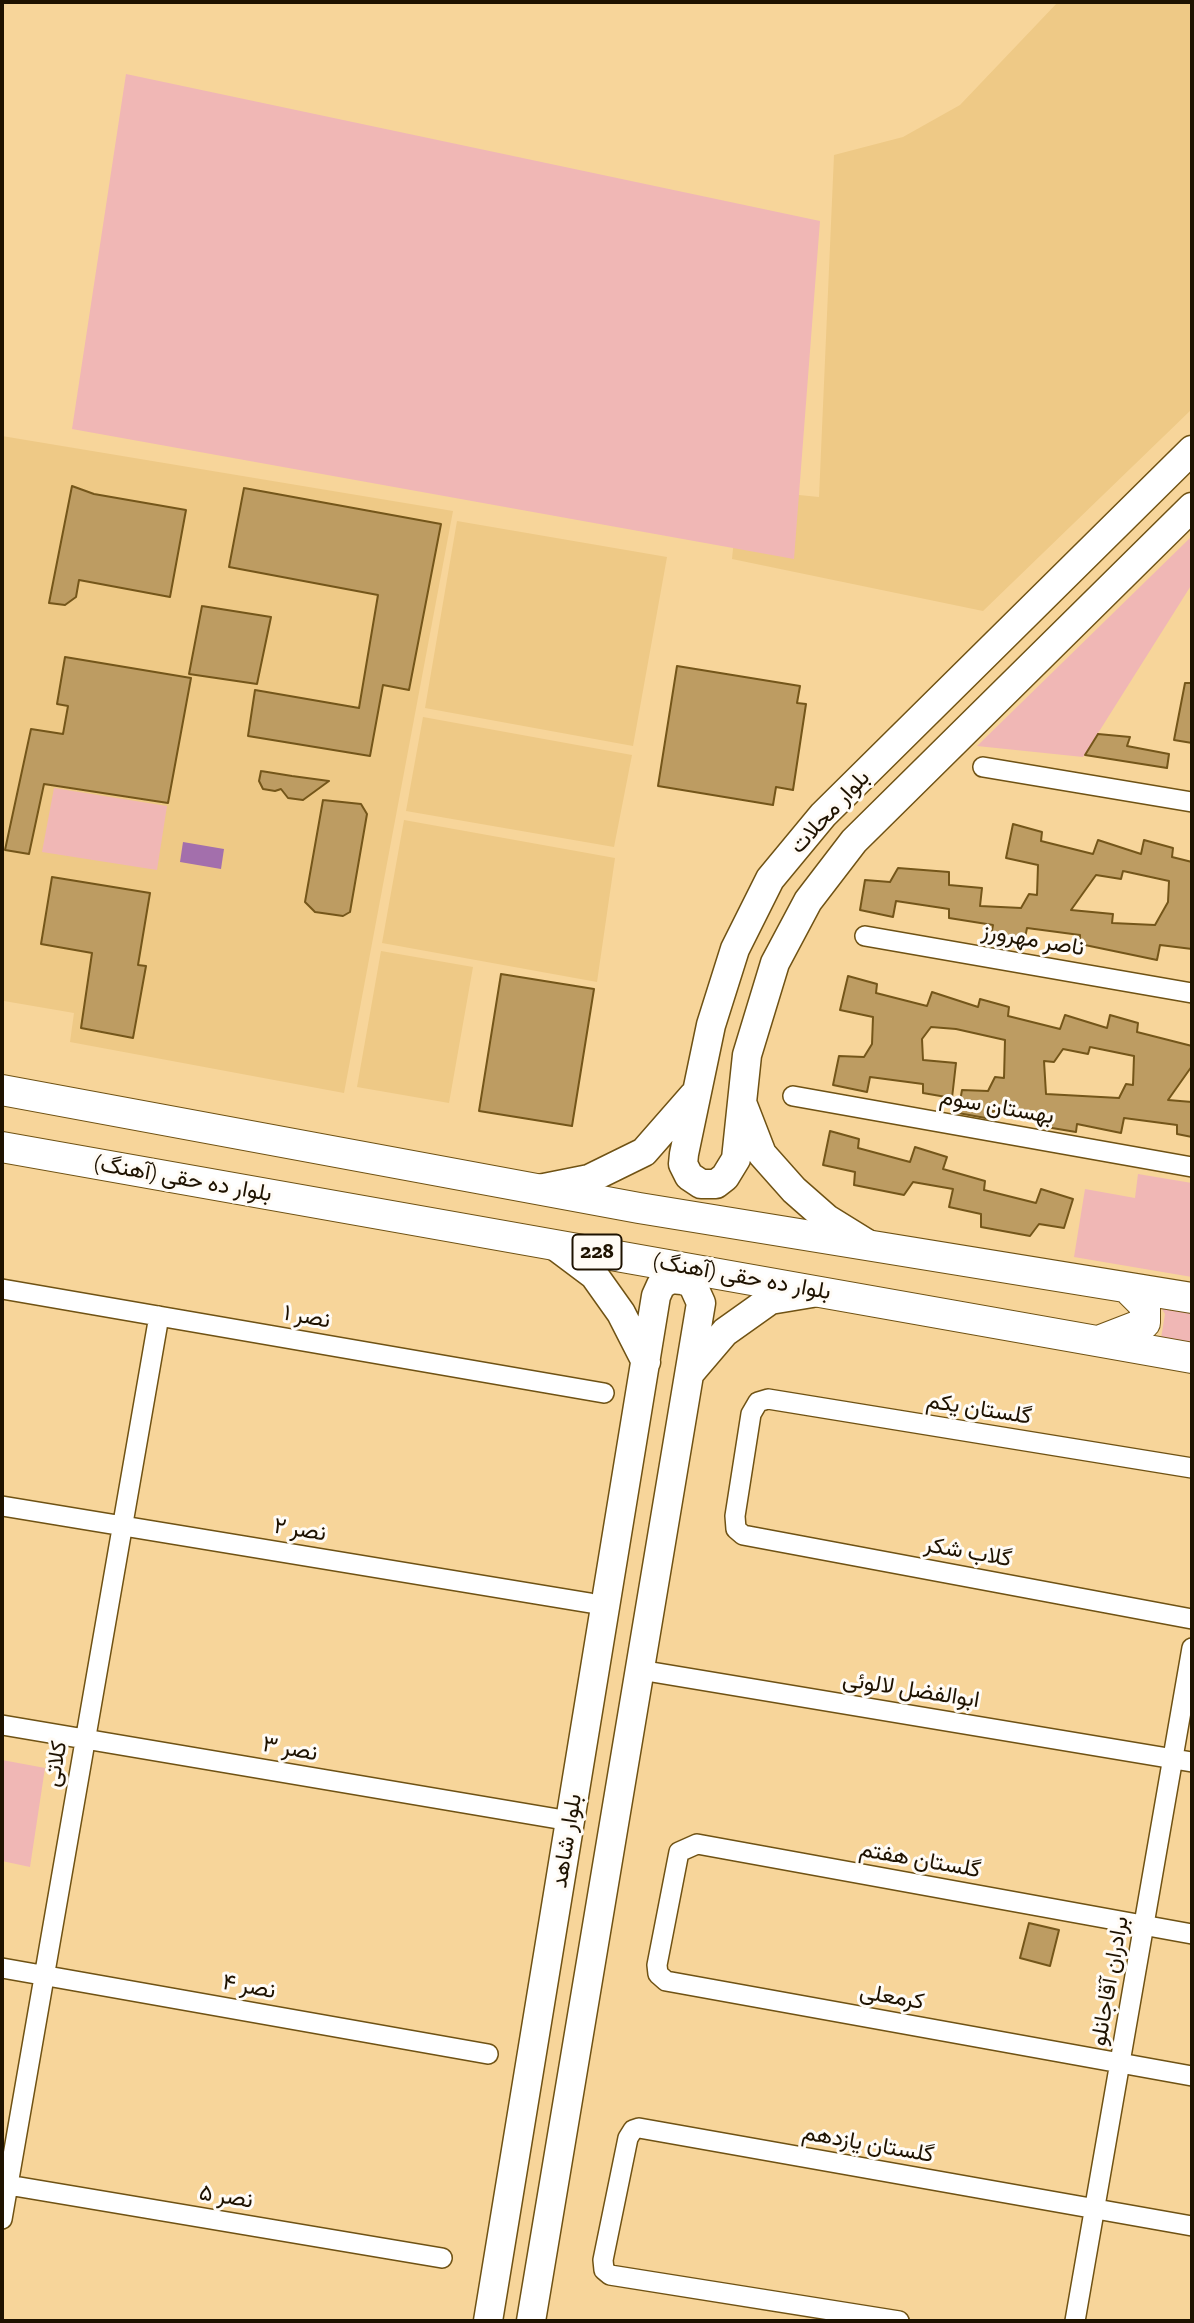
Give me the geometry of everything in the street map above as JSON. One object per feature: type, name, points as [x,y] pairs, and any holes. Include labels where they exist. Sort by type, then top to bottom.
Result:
[{"type":"main road","name":"بلوار محلات","points":[[537,1189],[589,1179],[645,1152],[697,1091],[711,1025],[735,949],[770,879],[823,816],[1192,450]]},
{"type":"main road","name":"بلوار محلات","points":[[871,1246],[827,1219],[794,1191],[762,1154],[741,1100],[747,1055],[775,963],[808,901],[854,841],[1192,507]]},
{"type":"main road","name":"228","points":[[2,1090],[537,1189],[1192,1298]]},
{"type":"main road","points":[[697,1091],[683,1164],[689,1176],[701,1184],[716,1184],[726,1177],[736,1159],[741,1100]]},
{"type":"main road","name":"بلوار ده حقی (آهنگ)","points":[[2,1147],[1192,1358]]},
{"type":"main road","points":[[554,1245],[594,1275],[621,1313],[646,1362]]},
{"type":"main road","name":"بلوار شاهد","points":[[488,2321],[656,1296],[661,1285],[671,1279],[682,1280],[692,1283],[701,1303],[531,2321]]},
{"type":"main road","points":[[1101,1340],[1145,1323],[1145,1306],[1127,1288]]},
{"type":"main road","points":[[690,1373],[725,1332],[770,1300],[820,1291]]},
{"type":"main road","points":[[570,1821],[614,1829]]},
{"type":"street","points":[[983,767],[1192,802]]},
{"type":"street","name":"ناصر مهرورز","points":[[865,936],[1192,993]]},
{"type":"street","name":"بهستان سوم","points":[[793,1096],[1192,1167]]},
{"type":"street","name":"نصر ۱","points":[[2,1289],[604,1393]]},
{"type":"street","name":"کلاتی","points":[[2,2220],[5,2185],[159,1316]]},
{"type":"street","name":"گلستان یکم","points":[[736,1529],[735,1516],[751,1414],[758,1402],[768,1399],[1192,1468]]},
{"type":"street","name":"نصر ۲","points":[[2,1506],[590,1603]]},
{"type":"street","name":"گلاب شکر","points":[[736,1529],[743,1535],[1192,1619]]},
{"type":"street","name":"برادران آقاجانلو","points":[[1075,2321],[1144,1926],[1183,1760],[1192,1648]]},
{"type":"street","name":"ابوالفضل لالوئی","points":[[640,1670],[1183,1760]]},
{"type":"street","name":"نصر ۳","points":[[2,1725],[570,1821]]},
{"type":"street","name":"گلستان هفتم","points":[[658,1974],[679,1852],[697,1844],[1192,1934]]},
{"type":"street","name":"نصر ۴","points":[[2,1968],[488,2054]]},
{"type":"street","name":"کرمعلی","points":[[658,1974],[666,1981],[1192,2077]]},
{"type":"street","name":"گلستان یازدهم","points":[[900,2321],[610,2275],[604,2270],[603,2260],[628,2138],[633,2130],[639,2128],[1192,2226]]},
{"type":"street","name":"نصر ۵","points":[[5,2185],[442,2258]]},
{"type":"shaded area","points":[[1058,2],[1192,2],[1192,409],[983,611],[732,559],[739,489],[819,497],[834,155],[903,137],[960,105]]},
{"type":"shaded area","points":[[126,74],[820,221],[794,559],[72,429]]},
{"type":"shaded area","points":[[2,436],[453,511],[344,1093],[70,1042],[74,1013],[4,1001],[2,1011]]},
{"type":"shaded area","points":[[457,521],[667,557],[633,746],[425,708]]},
{"type":"shaded area","points":[[1192,536],[1192,584],[1083,757],[977,746]]},
{"type":"shaded area","points":[[423,717],[632,755],[614,847],[406,811]]},
{"type":"shaded area","points":[[54,788],[167,806],[157,870],[42,852]]},
{"type":"shaded area","points":[[404,820],[615,858],[597,982],[382,943]]},
{"type":"shaded area","points":[[183,842],[224,849],[221,869],[180,862]]},
{"type":"shaded area","points":[[381,951],[473,967],[449,1103],[357,1087]]},
{"type":"shaded area","points":[[1138,1174],[1192,1183],[1192,1277],[1074,1257],[1085,1189],[1135,1198]]},
{"type":"shaded area","points":[[1157,1301],[1192,1307],[1192,1348],[1161,1338],[1165,1314]]},
{"type":"shaded area","points":[[2,1760],[45,1768],[30,1867],[2,1861]]},
{"type":"building","points":[[72,486],[94,494],[186,510],[170,597],[79,580],[76,597],[65,605],[49,603]]},
{"type":"building","points":[[244,488],[441,524],[409,690],[383,685],[370,756],[248,736],[255,690],[359,708],[378,595],[229,567]]},
{"type":"building","points":[[202,606],[271,617],[257,684],[189,674]]},
{"type":"building","points":[[65,657],[191,678],[168,803],[44,784],[29,854],[5,850],[31,729],[63,734],[68,706],[57,704]]},
{"type":"building","points":[[677,666],[800,686],[797,703],[806,704],[793,790],[776,787],[773,805],[658,786]]},
{"type":"building","points":[[1185,683],[1192,683],[1192,743],[1174,740]]},
{"type":"building","points":[[1098,734],[1130,737],[1127,746],[1169,754],[1167,768],[1085,755]]},
{"type":"building","points":[[261,771],[329,781],[303,800],[288,798],[281,789],[263,789],[259,781]]},
{"type":"building","points":[[323,800],[361,804],[367,814],[350,912],[343,916],[315,912],[305,902]]},
{"type":"building","points":[[1013,824],[1042,832],[1041,841],[1093,854],[1098,840],[1141,854],[1144,840],[1173,848],[1172,857],[1192,862],[1192,949],[1160,945],[1157,960],[1080,944],[1080,935],[1027,928],[1024,943],[991,936],[993,925],[949,918],[949,909],[896,901],[893,917],[860,910],[865,880],[890,882],[898,868],[949,872],[949,885],[982,888],[980,906],[1021,908],[1029,894],[1037,895],[1038,865],[1006,858]],"holes":[[[1123,871],[1169,881],[1168,902],[1155,925],[1112,923],[1113,914],[1071,910],[1096,875],[1121,879]]]},
{"type":"building","points":[[52,877],[150,893],[138,965],[146,966],[133,1038],[81,1028],[92,953],[41,944]]},
{"type":"building","points":[[501,974],[594,989],[572,1126],[479,1111]]},
{"type":"building","points":[[848,976],[877,984],[876,993],[927,1006],[932,992],[978,1007],[980,999],[1009,1007],[1008,1016],[1060,1029],[1065,1015],[1107,1028],[1110,1015],[1138,1023],[1137,1032],[1192,1046],[1192,1066],[1168,1100],[1192,1102],[1192,1137],[1177,1134],[1177,1125],[1124,1118],[1121,1133],[1077,1124],[1076,1132],[1046,1127],[1046,1118],[993,1111],[991,1119],[958,1113],[962,1090],[988,1091],[995,1077],[1004,1078],[1005,1040],[956,1029],[931,1027],[922,1039],[923,1060],[956,1063],[952,1098],[923,1093],[923,1084],[870,1077],[867,1092],[833,1085],[839,1056],[864,1057],[872,1044],[873,1017],[840,1010]],"holes":[[[1090,1047],[1134,1056],[1133,1085],[1126,1084],[1119,1098],[1046,1094],[1044,1061],[1054,1062],[1063,1049],[1088,1054]]]},
{"type":"building","points":[[830,1131],[859,1139],[858,1148],[910,1162],[915,1147],[947,1157],[943,1169],[985,1181],[984,1190],[1036,1203],[1041,1189],[1073,1199],[1064,1228],[1039,1224],[1030,1236],[981,1227],[981,1214],[949,1207],[953,1189],[913,1182],[904,1195],[854,1185],[855,1172],[823,1165]]},
{"type":"building","points":[[1029,1923],[1059,1930],[1050,1966],[1020,1958]]}]
